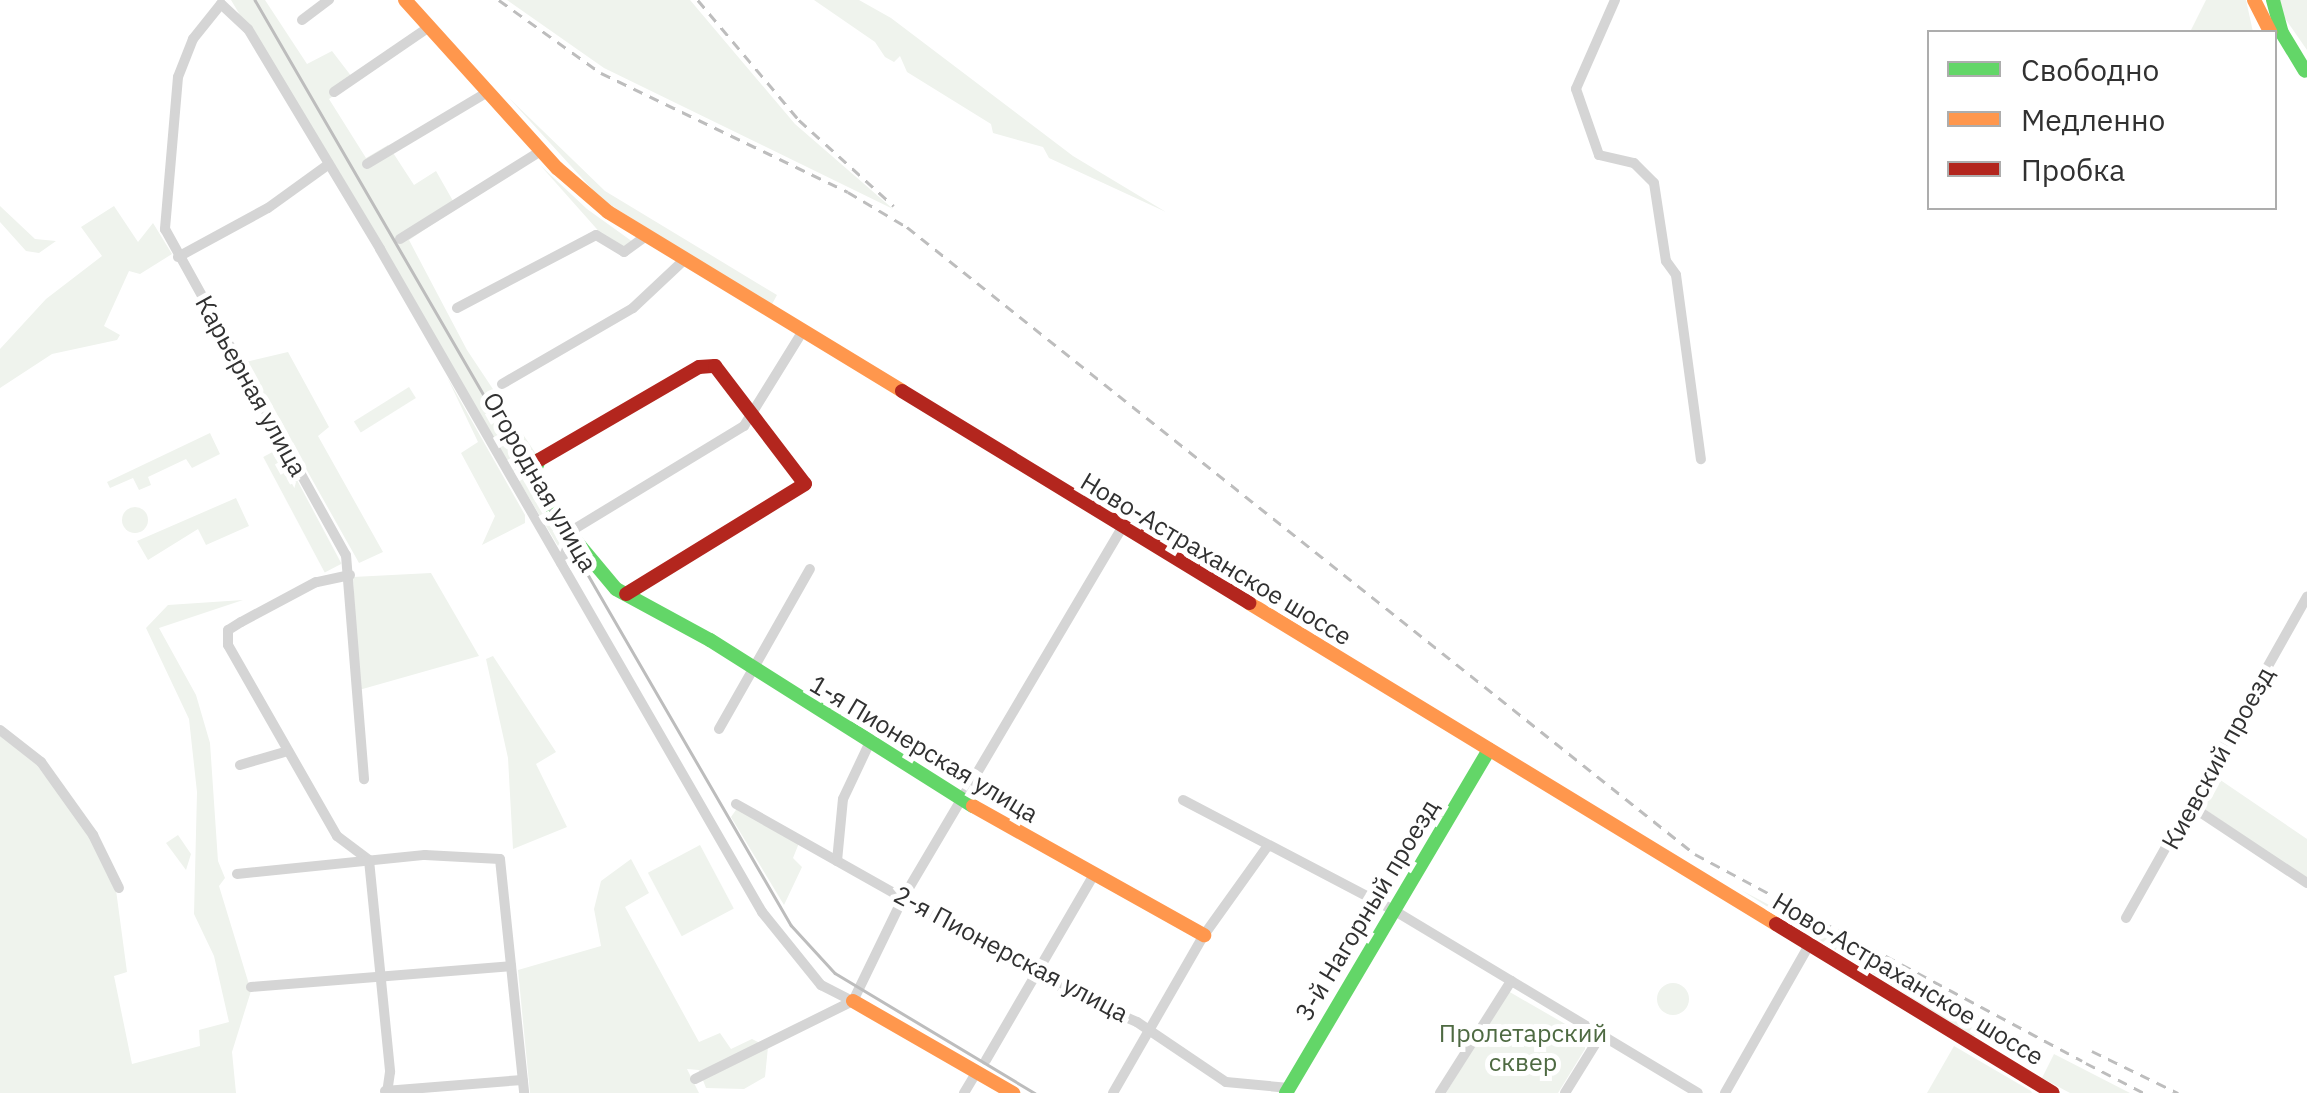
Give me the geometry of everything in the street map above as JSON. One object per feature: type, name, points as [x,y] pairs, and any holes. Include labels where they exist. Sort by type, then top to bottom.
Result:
[{"type":"main road","name":"Ново-Астраханское шоссе","points":[[405,0],[590,199],[682,261],[2052,1093]]},
{"type":"main road","points":[[2254,0],[2269,30]]},
{"type":"main road","points":[[2273,0],[2282,33],[2306,72]]},
{"type":"main road","points":[[2277,40],[2306,72]]},
{"type":"main road","name":"1-я Пионерская улица","points":[[754,416],[714,366],[706,365],[534,462],[532,475],[571,532],[626,594],[1092,876],[1204,935]]},
{"type":"main road","points":[[626,594],[805,484],[754,416]]},
{"type":"main road","name":"3-й Нагорный проезд","points":[[1287,1090],[1390,908],[1489,750]]},
{"type":"main road","name":"Огородная улица","points":[[854,1000],[981,1066],[1013,1093]]},
{"type":"street","points":[[302,20],[329,0]]},
{"type":"street","points":[[1615,0],[1576,89],[1600,155],[1634,163],[1654,183],[1666,261],[1676,275],[1701,459]]},
{"type":"street","name":"Огородная улица","points":[[221,2],[248,29],[329,164],[762,912],[821,985],[854,1000]]},
{"type":"street","name":"Карьерная улица","points":[[221,2],[193,39],[178,77],[165,218],[178,257],[346,555],[364,778]]},
{"type":"street","points":[[334,92],[428,26]]},
{"type":"street","points":[[367,164],[488,92]]},
{"type":"street","points":[[400,239],[542,151]]},
{"type":"street","points":[[178,257],[268,208],[329,164]]},
{"type":"street","points":[[457,308],[596,235],[624,252],[646,236]]},
{"type":"street","points":[[502,384],[633,308],[682,261]]},
{"type":"street","points":[[561,563],[571,532],[694,460],[754,416],[800,334]]},
{"type":"street","points":[[695,1079],[823,1011],[854,1000],[903,898],[1122,527]]},
{"type":"street","points":[[719,730],[810,569]]},
{"type":"street","points":[[350,575],[316,582],[228,630],[228,645],[336,836],[369,860],[381,973],[385,1092],[523,1080]]},
{"type":"street","name":"Киевский проезд","points":[[2126,918],[2307,597]]},
{"type":"street","points":[[0,730],[41,762],[93,834],[119,888]]},
{"type":"street","points":[[837,861],[843,799],[869,744]]},
{"type":"street","points":[[240,765],[288,751]]},
{"type":"street","points":[[1184,800],[1267,847],[1390,908],[1698,1093]]},
{"type":"street","name":"2-я Пионерская улица","points":[[736,804],[1149,1032],[1226,1082],[1287,1090]]},
{"type":"street","points":[[2191,806],[2307,884]]},
{"type":"street","points":[[1113,1093],[1204,935],[1267,847]]},
{"type":"street","points":[[238,874],[369,860],[500,859],[524,1093]]},
{"type":"street","points":[[964,1093],[1092,876]]},
{"type":"street","points":[[1725,1093],[1809,945]]},
{"type":"street","points":[[251,987],[351,982],[381,973],[510,966]]},
{"type":"street","points":[[1440,1093],[1511,981]]},
{"type":"street","points":[[821,985],[823,1011]]},
{"type":"street","points":[[1565,1093],[1600,1035]]},
{"type":"green space","points":[[231,0],[265,0],[307,64],[332,51],[355,81],[329,99],[366,158],[388,145],[414,185],[436,171],[457,208],[409,240],[467,350],[538,457],[532,464],[565,532],[558,546]]},
{"type":"green space","points":[[507,0],[690,0],[795,124],[893,209],[604,68]]},
{"type":"green space","points":[[814,0],[859,0],[891,18],[1073,156],[1166,212],[1049,158],[1043,147],[993,133],[991,124],[907,72],[900,56],[894,62],[885,57],[875,42]]},
{"type":"green space","points":[[2206,0],[2246,0],[2253,30],[2191,30]]},
{"type":"green space","points":[[2280,0],[2307,0],[2307,50],[2284,17]]},
{"type":"green space","points":[[509,98],[605,191],[777,295],[771,306],[601,199]]},
{"type":"green space","points":[[540,165],[587,209],[633,242],[621,248],[603,236]]},
{"type":"green space","points":[[0,206],[35,239],[56,241],[39,253],[26,251],[0,222]]},
{"type":"green space","points":[[114,206],[138,242],[153,223],[172,254],[140,274],[129,271],[104,326],[120,335],[117,340],[52,354],[0,388],[0,349],[46,299],[102,256],[81,227]]},
{"type":"green space","points":[[288,352],[329,427],[318,436],[383,552],[359,563],[246,362]]},
{"type":"green space","points":[[447,377],[525,515],[525,523],[482,545],[495,516],[461,453],[478,442]]},
{"type":"green space","points":[[409,387],[416,398],[361,432],[354,421]]},
{"type":"green space","points":[[210,433],[220,454],[192,468],[186,459],[148,477],[151,485],[139,490],[133,478],[110,488],[107,482]]},
{"type":"green space","points":[[280,448],[342,564],[325,573],[263,457]]},
{"type":"green space","points":[[236,498],[249,526],[206,545],[198,529],[148,560],[137,541]]},
{"type":"green space","points":[[135,507],[144,511],[148,520],[144,529],[135,533],[126,529],[122,520],[126,511]]},
{"type":"green space","points":[[431,573],[479,656],[359,690],[353,577]]},
{"type":"green space","points":[[243,600],[159,628],[196,695],[210,743],[218,861],[225,878],[219,886],[251,991],[232,1052],[236,1093],[0,1093],[0,733],[36,764],[91,836],[116,890],[127,972],[114,976],[132,1064],[200,1046],[199,1030],[229,1022],[214,956],[194,914],[197,792],[189,719],[146,628],[168,605]]},
{"type":"green space","points":[[493,656],[556,752],[536,764],[567,827],[513,849],[508,758],[486,659]]},
{"type":"green space","points":[[2213,775],[2307,839],[2307,879],[2197,804]]},
{"type":"green space","points":[[738,807],[799,843],[793,858],[802,867],[784,905],[731,817]]},
{"type":"green space","points":[[178,835],[191,854],[186,870],[166,843]]},
{"type":"green space","points":[[700,845],[734,909],[682,936],[648,873]]},
{"type":"green space","points":[[631,859],[649,893],[625,907],[699,1042],[720,1033],[731,1049],[752,1039],[768,1047],[765,1077],[744,1089],[706,1088],[699,1070],[687,1069],[699,1093],[530,1093],[518,970],[601,946],[594,909],[601,881]]},
{"type":"green space","points":[[1741,890],[1996,1025],[1973,1037]]},
{"type":"green space","points":[[1673,983],[1684,988],[1689,999],[1684,1010],[1673,1015],[1662,1010],[1657,999],[1662,988]]},
{"type":"green space","name":"Пролетарский сквер","points":[[1508,991],[1586,1036],[1585,1049],[1558,1093],[1446,1093]]},
{"type":"green space","points":[[1954,1046],[2031,1091],[2032,1093],[1927,1093]]},
{"type":"green space","points":[[2054,1054],[2130,1093],[2070,1093],[2042,1078]]},
{"type":"tram line","points":[[255,0],[791,925],[835,973],[1035,1093]]},
{"type":"railway","points":[[499,0],[601,73],[848,192],[907,227],[1695,854],[2082,1061]]},
{"type":"railway","points":[[698,0],[799,120],[894,206]]},
{"type":"railway","points":[[2092,1051],[2178,1093]]},
{"type":"railway","points":[[2086,1063],[2144,1093]]},
{"type":"traffic: fast","points":[[2273,0],[2282,33],[2305,71]]},
{"type":"traffic: fast","points":[[539,460],[533,475],[560,522],[616,589],[710,640],[973,806]]},
{"type":"traffic: fast","points":[[1286,1093],[1489,750]]},
{"type":"traffic: slow","points":[[405,0],[557,168],[608,212],[902,391]]},
{"type":"traffic: slow","points":[[2254,0],[2269,30]]},
{"type":"traffic: slow","points":[[1249,603],[1776,924]]},
{"type":"traffic: slow","points":[[973,806],[1204,935]]},
{"type":"traffic: slow","points":[[853,1001],[1013,1093]]},
{"type":"traffic: jam","points":[[539,460],[699,367],[715,366],[805,484],[626,594]]},
{"type":"traffic: jam","points":[[902,391],[1249,603]]},
{"type":"traffic: jam","points":[[1776,924],[2053,1093]]}]
